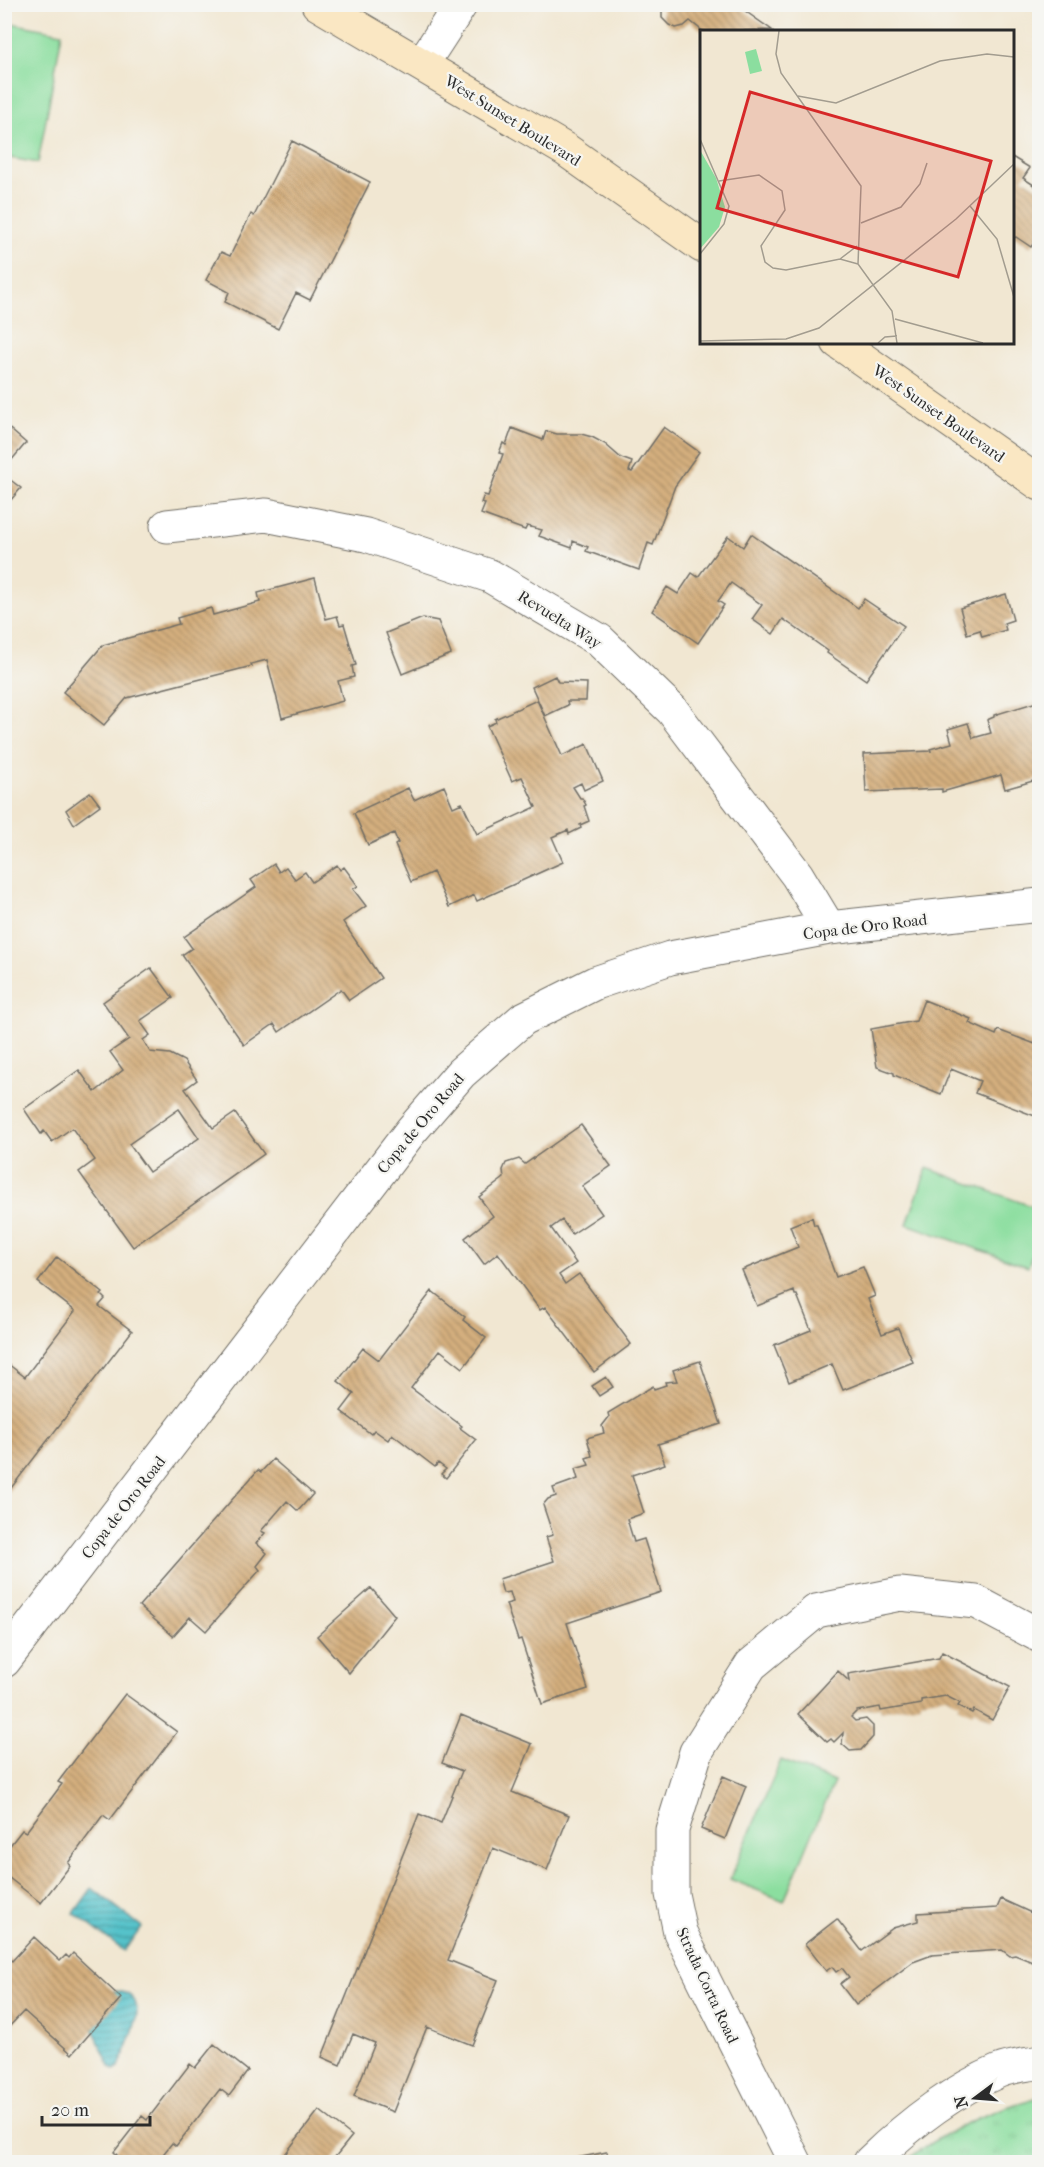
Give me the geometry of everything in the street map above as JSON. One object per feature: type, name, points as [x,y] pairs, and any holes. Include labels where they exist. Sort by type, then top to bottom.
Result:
[{"type":"main road","name":"West Sunset Boulevard","points":[[318,4],[566,150],[700,245]]},
{"type":"main road","name":"West Sunset Boulevard","points":[[841,344],[1040,484]]},
{"type":"street","points":[[422,64],[460,4]]},
{"type":"street","name":"Revuelta Way","points":[[167,526],[266,515],[366,535],[490,576],[599,640],[672,710],[797,875],[829,928]]},
{"type":"street","name":"Copa de Oro Road","points":[[4,1662],[411,1131],[461,1073],[523,1019],[595,982],[670,958],[829,928],[1036,908]]},
{"type":"street","name":"Strada Corta Road","points":[[795,2163],[680,1932],[672,1894],[672,1830],[696,1752],[751,1665],[816,1611],[900,1594],[976,1602],[1040,1636]]},
{"type":"street","points":[[870,2163],[902,2131],[956,2093],[1001,2070],[1040,2062]]},
{"type":"green space","points":[[6,22],[62,33],[38,163],[5,157]]},
{"type":"green space","points":[[927,1168],[1039,1209],[1039,1234],[1028,1267],[907,1224]]},
{"type":"green space","points":[[781,1760],[834,1782],[784,1901],[730,1879]]},
{"type":"green space","points":[[1039,2097],[1039,2162],[904,2162],[951,2131],[1003,2108]]},
{"type":"water","points":[[92,1888],[142,1927],[124,1951],[74,1913]]},
{"type":"water","points":[[113,1991],[127,1994],[134,2000],[137,2009],[132,2033],[119,2067],[114,2070],[110,2067],[93,2029]]},
{"type":"building","points":[[662,5],[739,5],[772,30],[701,30],[690,21],[676,28],[662,18]]},
{"type":"building","points":[[292,141],[370,182],[310,300],[296,293],[278,329],[225,302],[229,292],[206,280],[221,252],[230,256],[251,214],[254,216]]},
{"type":"building","points":[[1014,158],[1030,168],[1023,178],[1040,189],[1040,234],[1031,247],[1014,238]]},
{"type":"building","points":[[4,424],[26,443],[4,469]]},
{"type":"building","points":[[664,427],[699,452],[675,486],[653,545],[648,543],[639,570],[586,551],[588,547],[573,541],[572,548],[539,536],[542,530],[527,526],[525,530],[481,514],[485,504],[481,503],[484,495],[488,496],[503,454],[499,453],[503,443],[506,445],[512,428],[543,440],[546,431],[592,437],[605,444],[621,458],[632,462],[629,471],[632,472]]},
{"type":"building","points":[[4,475],[21,488],[4,508]]},
{"type":"building","points":[[751,534],[858,608],[864,599],[904,626],[866,680],[783,619],[773,634],[752,619],[762,605],[731,583],[718,601],[724,605],[698,643],[652,611],[667,587],[678,594],[692,573],[698,577],[728,536],[743,547]]},
{"type":"building","points":[[315,578],[326,619],[337,616],[340,625],[344,624],[356,665],[352,666],[354,677],[338,681],[343,701],[282,718],[267,660],[251,664],[252,666],[127,698],[104,725],[63,692],[103,645],[179,624],[177,618],[211,608],[213,615],[260,602],[258,593]]},
{"type":"building","points":[[1006,594],[1013,620],[1004,623],[1006,630],[982,637],[980,630],[967,634],[960,608]]},
{"type":"building","points":[[423,618],[438,621],[451,654],[402,674],[386,633]]},
{"type":"building","points":[[555,676],[558,682],[587,683],[586,701],[567,701],[568,705],[545,716],[532,687]]},
{"type":"building","points":[[537,700],[562,756],[587,744],[603,781],[584,790],[581,783],[573,787],[586,805],[584,806],[589,821],[569,834],[568,830],[552,837],[563,862],[477,901],[474,895],[449,907],[433,872],[411,882],[395,845],[398,843],[394,833],[368,845],[354,813],[408,788],[414,800],[444,786],[453,807],[462,803],[477,834],[536,807],[522,777],[512,781],[487,726],[496,722],[495,719]]},
{"type":"building","points":[[1040,701],[1040,779],[1005,789],[1001,775],[942,792],[942,789],[866,792],[864,754],[931,751],[930,749],[952,743],[948,729],[968,723],[973,738],[991,733],[987,720],[994,715]]},
{"type":"building","points":[[90,792],[100,805],[74,824],[66,810]]},
{"type":"building","points":[[274,864],[279,872],[286,867],[295,879],[305,872],[312,882],[337,865],[340,870],[344,867],[358,886],[353,889],[366,906],[343,922],[381,978],[349,1000],[341,989],[279,1032],[274,1024],[244,1045],[182,955],[192,948],[184,937],[256,887],[251,880]]},
{"type":"building","points":[[151,968],[173,998],[140,1021],[150,1035],[143,1040],[150,1052],[170,1054],[184,1061],[197,1080],[185,1089],[213,1128],[235,1113],[264,1154],[133,1247],[79,1172],[95,1160],[72,1128],[52,1142],[44,1131],[41,1134],[24,1109],[79,1070],[95,1092],[123,1070],[110,1052],[129,1039],[103,1002]],"holes":[[[179,1109],[199,1138],[149,1172],[129,1144]]]},
{"type":"building","points":[[924,1000],[971,1019],[969,1023],[996,1035],[998,1030],[1035,1044],[1036,1040],[1040,1040],[1040,1118],[975,1093],[980,1081],[951,1069],[941,1094],[877,1067],[871,1029],[916,1021]]},
{"type":"building","points":[[581,1125],[611,1166],[582,1186],[602,1214],[572,1234],[562,1220],[551,1228],[576,1263],[559,1275],[565,1284],[579,1274],[631,1344],[594,1372],[545,1307],[540,1310],[498,1253],[484,1264],[465,1238],[493,1216],[479,1197],[504,1178],[503,1170],[506,1163],[519,1159],[525,1164]]},
{"type":"building","points":[[812,1217],[836,1277],[863,1267],[875,1296],[868,1299],[882,1334],[898,1328],[913,1362],[843,1390],[832,1364],[789,1382],[774,1345],[811,1330],[797,1295],[794,1291],[757,1306],[742,1270],[798,1247],[790,1226]]},
{"type":"building","points":[[57,1257],[103,1293],[101,1295],[105,1299],[99,1306],[132,1331],[8,1492],[4,1491],[4,1361],[25,1377],[75,1311],[38,1282]]},
{"type":"building","points":[[432,1291],[465,1317],[463,1320],[486,1338],[463,1368],[440,1350],[411,1388],[462,1426],[460,1428],[476,1440],[446,1478],[441,1474],[446,1469],[438,1463],[435,1467],[392,1434],[388,1440],[374,1430],[371,1434],[341,1411],[354,1394],[338,1381],[363,1348],[379,1360]]},
{"type":"building","points":[[700,1361],[721,1424],[658,1444],[665,1464],[632,1475],[644,1513],[627,1519],[634,1542],[644,1539],[661,1592],[567,1623],[588,1689],[542,1704],[521,1639],[518,1640],[506,1604],[513,1602],[510,1592],[503,1593],[499,1579],[554,1561],[546,1537],[553,1535],[543,1505],[548,1499],[556,1496],[553,1488],[578,1479],[575,1469],[589,1465],[586,1458],[592,1456],[587,1438],[604,1433],[602,1426],[609,1417],[608,1413],[653,1386],[654,1389],[666,1385],[665,1382],[677,1381],[673,1370]]},
{"type":"building","points":[[606,1377],[613,1387],[599,1396],[592,1386]]},
{"type":"building","points":[[273,1459],[313,1494],[298,1511],[287,1501],[261,1531],[265,1533],[256,1543],[267,1553],[257,1566],[260,1570],[206,1631],[190,1617],[173,1636],[139,1606],[258,1470],[261,1472]]},
{"type":"building","points":[[371,1588],[395,1616],[349,1673],[317,1636]]},
{"type":"building","points":[[942,1652],[1010,1687],[992,1720],[974,1710],[972,1713],[958,1706],[960,1703],[946,1696],[921,1700],[921,1704],[881,1711],[880,1707],[857,1711],[851,1717],[855,1721],[866,1719],[873,1726],[873,1737],[861,1750],[850,1751],[842,1744],[843,1733],[834,1742],[831,1739],[827,1742],[798,1714],[838,1671],[849,1681],[848,1674],[939,1658]]},
{"type":"building","points":[[125,1694],[177,1732],[110,1820],[103,1815],[68,1863],[70,1866],[41,1903],[4,1874],[4,1853],[22,1830],[26,1832],[62,1784],[58,1782]]},
{"type":"building","points":[[461,1715],[532,1744],[512,1792],[569,1815],[547,1870],[493,1848],[448,1960],[498,1980],[472,2045],[427,2027],[393,2112],[354,2096],[375,2043],[353,2034],[340,2065],[322,2057],[419,1814],[441,1823],[462,1771],[442,1763]]},
{"type":"building","points":[[723,1776],[746,1786],[725,1839],[701,1829]]},
{"type":"building","points":[[1001,1899],[1040,1917],[1040,1965],[1015,1955],[1010,1956],[1002,1950],[932,1955],[913,1962],[856,2005],[840,1984],[849,1977],[842,1968],[836,1972],[832,1967],[826,1971],[805,1944],[837,1919],[862,1951],[893,1928],[918,1921],[918,1913],[997,1908]]},
{"type":"building","points":[[34,1937],[60,1961],[66,1955],[69,1958],[73,1953],[121,1998],[72,2054],[24,2011],[4,2032],[4,1954],[12,1961]]},
{"type":"building","points":[[214,2044],[248,2071],[229,2096],[220,2089],[176,2146],[172,2143],[157,2162],[111,2162],[117,2155],[114,2152],[142,2116],[147,2120],[190,2064],[195,2068]]},
{"type":"building","points":[[319,2110],[352,2136],[331,2162],[279,2162]]},
{"type":"building","points":[[607,2152],[609,2162],[561,2162],[561,2161]]}]
